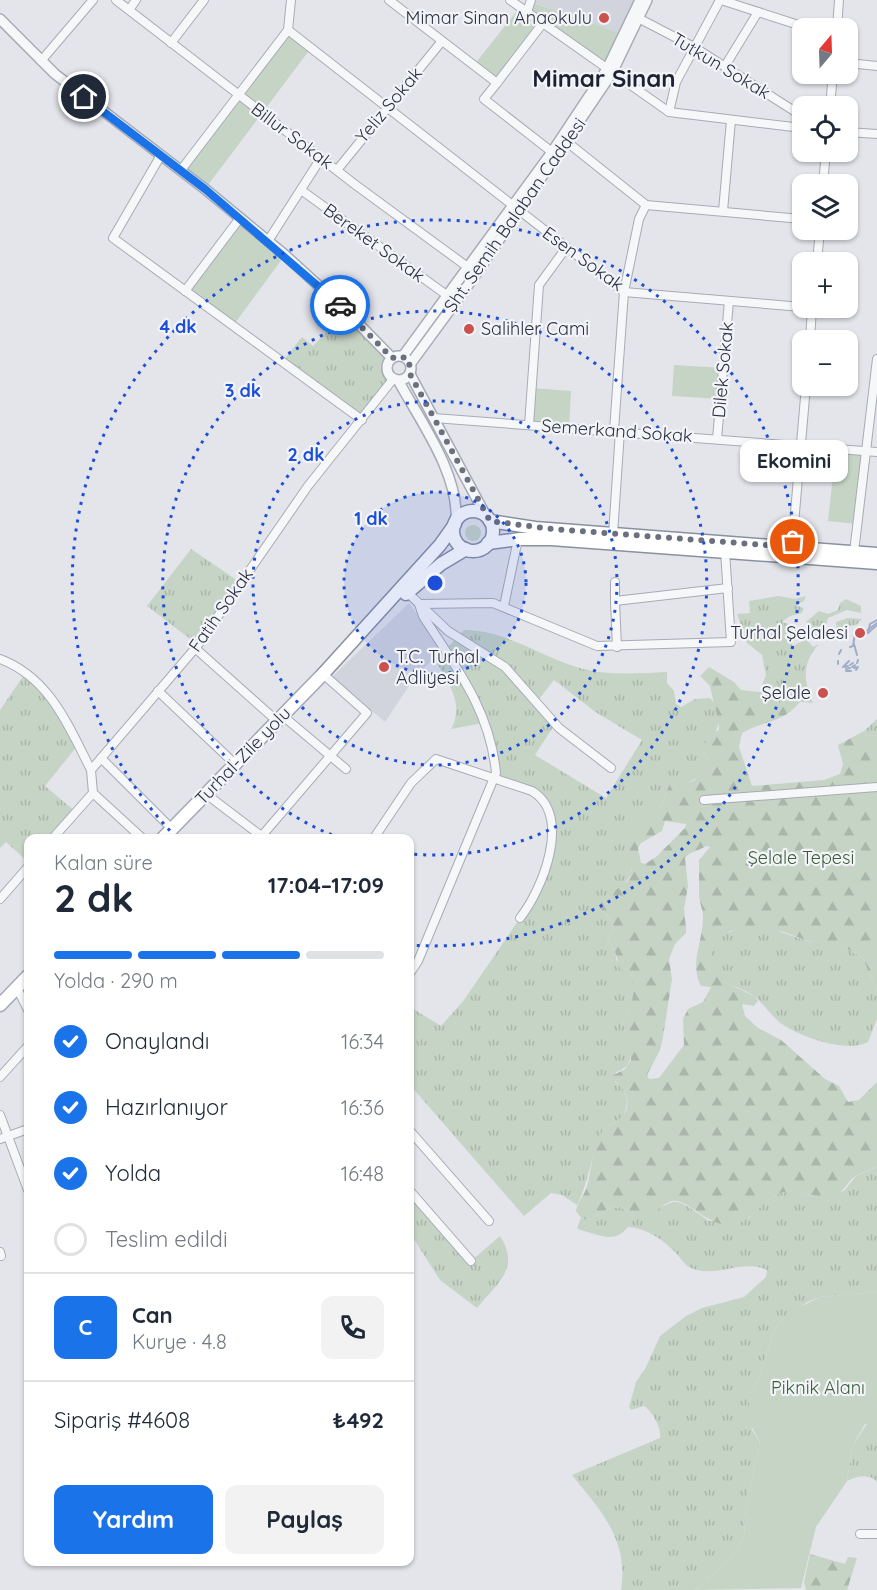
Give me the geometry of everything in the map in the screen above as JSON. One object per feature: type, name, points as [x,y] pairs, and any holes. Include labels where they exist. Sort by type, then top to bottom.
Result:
[{"type":"main road","points":[[323,675],[440,545],[455,522],[470,511],[488,518],[528,527],[877,554]]},
{"type":"main road","points":[[488,518],[493,531],[488,543]]},
{"type":"main road","points":[[455,522],[454,537],[466,549]]},
{"type":"main road","points":[[323,675],[441,564],[466,549],[476,550],[488,543],[518,539],[725,551],[877,563]]},
{"type":"main road","name":"Turhal-Zile yolu","points":[[167,834],[323,675]]},
{"type":"main road","points":[[0,1004],[24,980]]},
{"type":"street","points":[[41,61],[93,0]]},
{"type":"street","name":"Billur Sokak","points":[[116,0],[336,170],[469,268]]},
{"type":"street","points":[[129,10],[136,0]]},
{"type":"street","points":[[171,43],[204,0]]},
{"type":"street","points":[[181,171],[288,30],[291,0]]},
{"type":"street","points":[[389,0],[497,83]]},
{"type":"street","points":[[510,0],[669,112],[792,127]]},
{"type":"street","points":[[527,12],[531,0]]},
{"type":"street","name":"Şht. Semih Balaban Caddesi","points":[[411,363],[552,152],[610,71],[640,0]]},
{"type":"street","name":"Şht. Semih Balaban Caddesi","points":[[403,356],[567,142],[610,71],[647,0]]},
{"type":"street","points":[[669,112],[676,82],[721,0],[792,23]]},
{"type":"street","points":[[838,18],[839,0]]},
{"type":"street","points":[[725,66],[758,12]]},
{"type":"street","name":"Tutkun Sokak","points":[[638,18],[694,47],[792,110]]},
{"type":"street","points":[[0,19],[41,61],[268,241],[343,308],[392,358]]},
{"type":"street","points":[[543,23],[484,99],[552,152]]},
{"type":"street","name":"Esen Sokak","points":[[288,30],[624,292],[792,306]]},
{"type":"street","name":"Yeliz Sokak","points":[[336,170],[442,41]]},
{"type":"street","points":[[858,64],[877,66]]},
{"type":"street","points":[[723,211],[731,120]]},
{"type":"street","points":[[858,133],[877,134]]},
{"type":"street","points":[[567,142],[645,205],[792,218]]},
{"type":"street","points":[[161,155],[113,238],[362,420]]},
{"type":"street","points":[[268,241],[321,158]]},
{"type":"street","name":"Bereket Sokak","points":[[301,190],[448,296]]},
{"type":"street","points":[[613,534],[624,292],[639,219],[645,205]]},
{"type":"street","points":[[185,291],[240,218]]},
{"type":"street","points":[[529,425],[539,285],[566,248]]},
{"type":"street","name":"Dilek Sokak","points":[[717,438],[729,301]]},
{"type":"street","points":[[392,358],[403,356],[411,363],[410,374],[488,518]]},
{"type":"street","points":[[392,358],[387,368],[396,379],[450,476],[456,497],[455,522]]},
{"type":"street","points":[[854,552],[877,360]]},
{"type":"street","points":[[396,379],[410,374]]},
{"type":"street","name":"Fatih Sokak","points":[[91,770],[195,648],[308,486],[396,379]]},
{"type":"street","points":[[792,547],[805,396]]},
{"type":"street","name":"Semerkand Sokak","points":[[434,418],[617,430],[877,452]]},
{"type":"street","points":[[504,606],[518,539]]},
{"type":"street","points":[[419,604],[490,602],[597,646],[731,642],[725,551]]},
{"type":"street","points":[[615,582],[616,647]]},
{"type":"street","points":[[615,601],[728,588]]},
{"type":"street","points":[[408,593],[448,632],[508,669],[559,728],[611,768]]},
{"type":"street","points":[[414,967],[495,780],[494,756],[473,692],[423,616],[419,604]]},
{"type":"street","points":[[195,648],[280,719],[346,769]]},
{"type":"street","points":[[0,658],[22,669],[48,692],[91,770],[93,793],[137,834]]},
{"type":"street","points":[[265,834],[329,755],[367,713],[323,675]]},
{"type":"street","points":[[158,691],[235,764]]},
{"type":"street","points":[[101,758],[172,829]]},
{"type":"street","points":[[377,834],[411,783],[436,759],[495,780],[523,787],[539,795],[551,826],[550,850],[533,900],[520,918]]},
{"type":"street","points":[[704,800],[877,787]]},
{"type":"street","points":[[57,834],[93,793]]},
{"type":"street","points":[[206,794],[257,834]]},
{"type":"street","points":[[0,899],[24,872]]},
{"type":"street","points":[[17,988],[24,1002]]},
{"type":"street","points":[[0,1077],[24,1050]]},
{"type":"street","points":[[0,1115],[4,1137],[24,1178]]},
{"type":"street","points":[[4,1137],[24,1130]]},
{"type":"street","points":[[414,1136],[489,1221]]},
{"type":"street","points":[[414,1196],[471,1262]]},
{"type":"street","points":[[860,1534],[877,1534]]},
{"type":"shaded area","name":"Mimar Sinan Anaokulu","points":[[531,0],[640,0],[623,34],[530,2]]},
{"type":"shaded area","name":"T.C. Turhal Adliyesi","points":[[409,603],[442,650],[415,677],[385,722],[332,677]]},
{"type":"green space","points":[[530,2],[623,34],[607,69],[543,23],[497,83],[474,65],[520,7],[527,11]]},
{"type":"green space","points":[[288,30],[311,48],[205,189],[181,171]]},
{"type":"green space","points":[[240,218],[285,255],[233,326],[185,291]]},
{"type":"green space","points":[[346,311],[390,360],[387,368],[391,376],[362,420],[282,362],[302,337],[313,346]]},
{"type":"green space","points":[[674,365],[723,368],[720,399],[672,396]]},
{"type":"green space","points":[[532,388],[571,391],[569,427],[529,425]]},
{"type":"green space","points":[[836,448],[866,451],[857,524],[828,521]]},
{"type":"green space","points":[[473,525],[481,533],[473,541],[465,533]]},
{"type":"green space","points":[[191,549],[241,583],[198,645],[147,606]]},
{"type":"green space","points":[[778,596],[795,599],[806,596],[804,601],[796,605],[803,608],[802,613],[790,616],[782,622],[795,626],[795,635],[791,640],[793,646],[806,639],[813,647],[819,644],[809,658],[806,672],[807,687],[813,703],[794,701],[783,686],[764,687],[762,685],[766,675],[762,655],[747,643],[737,614],[750,613],[749,601]]},
{"type":"green space","points":[[846,599],[861,606],[861,613],[847,610],[828,618],[825,628],[807,631],[812,626],[806,622],[819,611],[828,614],[838,610],[840,603]]},
{"type":"green space","points":[[848,618],[862,619],[856,625],[848,626],[848,632],[837,632],[836,622]]},
{"type":"green space","points":[[464,630],[480,631],[510,639],[583,669],[614,673],[667,672],[667,683],[674,691],[676,704],[681,707],[695,699],[710,698],[718,711],[719,718],[712,740],[703,753],[709,760],[695,779],[688,783],[670,782],[662,806],[635,827],[625,840],[631,874],[605,914],[614,928],[607,939],[616,954],[616,960],[631,974],[634,985],[631,1005],[623,1021],[630,1043],[631,1057],[624,1068],[616,1072],[615,1082],[625,1093],[626,1107],[623,1117],[606,1128],[600,1136],[577,1205],[562,1195],[551,1193],[524,1216],[414,1090],[414,1009],[441,1026],[464,1000],[520,918],[542,879],[551,827],[539,795],[495,780],[483,723],[451,729],[455,720],[456,702],[435,660]],"holes":[[[554,680],[597,713],[642,740],[606,798],[535,755],[555,724],[536,703]]]},
{"type":"green space","name":"Şelale Tepesi","points":[[709,667],[734,682],[741,690],[760,692],[774,682],[783,686],[794,701],[800,702],[780,718],[742,733],[739,747],[752,786],[824,780],[840,774],[843,764],[838,745],[864,731],[866,736],[877,735],[877,992],[863,958],[837,943],[813,943],[784,932],[759,928],[730,931],[713,944],[708,965],[717,976],[755,997],[758,1001],[754,1006],[742,1004],[745,1016],[758,1028],[781,1040],[825,1079],[839,1086],[848,1102],[859,1100],[877,1082],[877,1167],[856,1176],[836,1195],[825,1197],[798,1192],[778,1194],[749,1217],[736,1224],[721,1224],[712,1221],[678,1201],[668,1203],[645,1218],[633,1217],[621,1207],[610,1208],[589,1220],[581,1218],[576,1211],[586,1189],[599,1136],[624,1115],[626,1110],[626,1095],[612,1076],[625,1069],[631,1060],[623,1021],[631,1004],[633,980],[631,974],[620,969],[616,954],[607,939],[614,928],[610,919],[600,908],[601,902],[629,879],[631,865],[624,840],[639,822],[662,806],[670,782],[678,779],[688,783],[695,780],[698,771],[709,760],[703,753],[705,746],[710,736],[719,730],[710,686],[700,676]],"holes":[[[665,821],[686,824],[685,828],[656,857],[645,864],[641,863],[638,848],[641,843],[662,831]],[[707,846],[710,847],[699,860],[699,897],[703,917],[696,969],[701,986],[711,987],[703,1002],[688,1009],[683,1019],[684,1045],[659,1078],[649,1079],[647,1075],[660,1050],[663,1037],[672,979],[669,959],[675,944],[686,933],[684,909],[688,886],[685,858]]]},
{"type":"green space","points":[[26,672],[36,679],[78,745],[45,786],[76,812],[57,834],[24,834],[24,858],[6,842],[0,848],[0,710]]},
{"type":"green space","points":[[877,719],[877,735],[866,736],[864,731]]},
{"type":"green space","points":[[769,928],[813,943],[837,943],[863,958],[877,992],[877,1019],[868,1042],[848,1046],[835,1045],[797,1032],[778,1021],[756,998],[717,977],[711,971],[708,958],[717,940],[732,931]]},
{"type":"green space","points":[[877,1167],[877,1292],[820,1297],[807,1302],[780,1322],[773,1333],[759,1378],[749,1395],[752,1430],[760,1442],[746,1506],[744,1535],[732,1558],[695,1590],[621,1590],[621,1556],[617,1541],[602,1514],[572,1475],[660,1438],[658,1425],[647,1408],[644,1406],[631,1410],[629,1407],[636,1382],[645,1369],[660,1336],[686,1316],[702,1308],[744,1297],[766,1277],[767,1270],[748,1266],[698,1270],[687,1266],[666,1244],[648,1232],[628,1227],[612,1237],[600,1236],[577,1228],[581,1218],[589,1220],[610,1208],[621,1207],[635,1218],[672,1202],[678,1202],[709,1221],[749,1218],[763,1203],[779,1193],[793,1191],[816,1196],[844,1191],[856,1176]]},
{"type":"green space","points":[[414,1196],[471,1261],[500,1236],[506,1248],[508,1258],[504,1275],[477,1308],[440,1280],[414,1239]]},
{"type":"green space","name":"Piknik Alanı","points":[[877,1292],[877,1423],[865,1424],[852,1447],[847,1481],[816,1527],[801,1588],[695,1590],[732,1558],[744,1535],[746,1506],[760,1442],[750,1424],[749,1395],[759,1378],[773,1333],[780,1322],[796,1309],[820,1297]]},
{"type":"green space","points":[[868,1422],[877,1423],[877,1482],[870,1477],[862,1476],[847,1481],[852,1447]]},
{"type":"green space","points":[[810,1554],[845,1564],[848,1557],[857,1558],[847,1590],[806,1590],[804,1582]]},
{"type":"waterway","points":[[850,647],[853,646],[855,634],[868,633],[870,624],[877,620]]},
{"type":"waterway","points":[[865,632],[877,623]]},
{"type":"waterway","points":[[868,633],[877,625]]},
{"type":"waterway","points":[[854,644],[857,655]]},
{"type":"waterway","points":[[839,654],[841,650]]},
{"type":"waterway","points":[[843,667],[849,661]]},
{"type":"waterway","points":[[846,669],[850,668]]},
{"type":"waterway","points":[[846,671],[851,671]]},
{"type":"way so far","points":[[340,305],[392,358],[400,356],[409,360],[410,374],[490,521],[552,529],[792,547],[793,542]]},
{"type":"place","name":"Mimar Sinan Anaokulu","points":[[604,18]]},
{"type":"place","name":"Salihler Cami","points":[[469,329]]},
{"type":"place","name":"Ekomini","points":[[793,542]]},
{"type":"place","name":"Turhal Şelalesi","points":[[860,633]]},
{"type":"place","name":"T.C. Turhal Adliyesi","points":[[384,667]]},
{"type":"place","name":"Şelale","points":[[823,693]]},
{"type":"district","name":"Mimar Sinan","points":[[604,79]]},
{"type":"route","points":[[84,97],[205,189],[340,305]]}]
